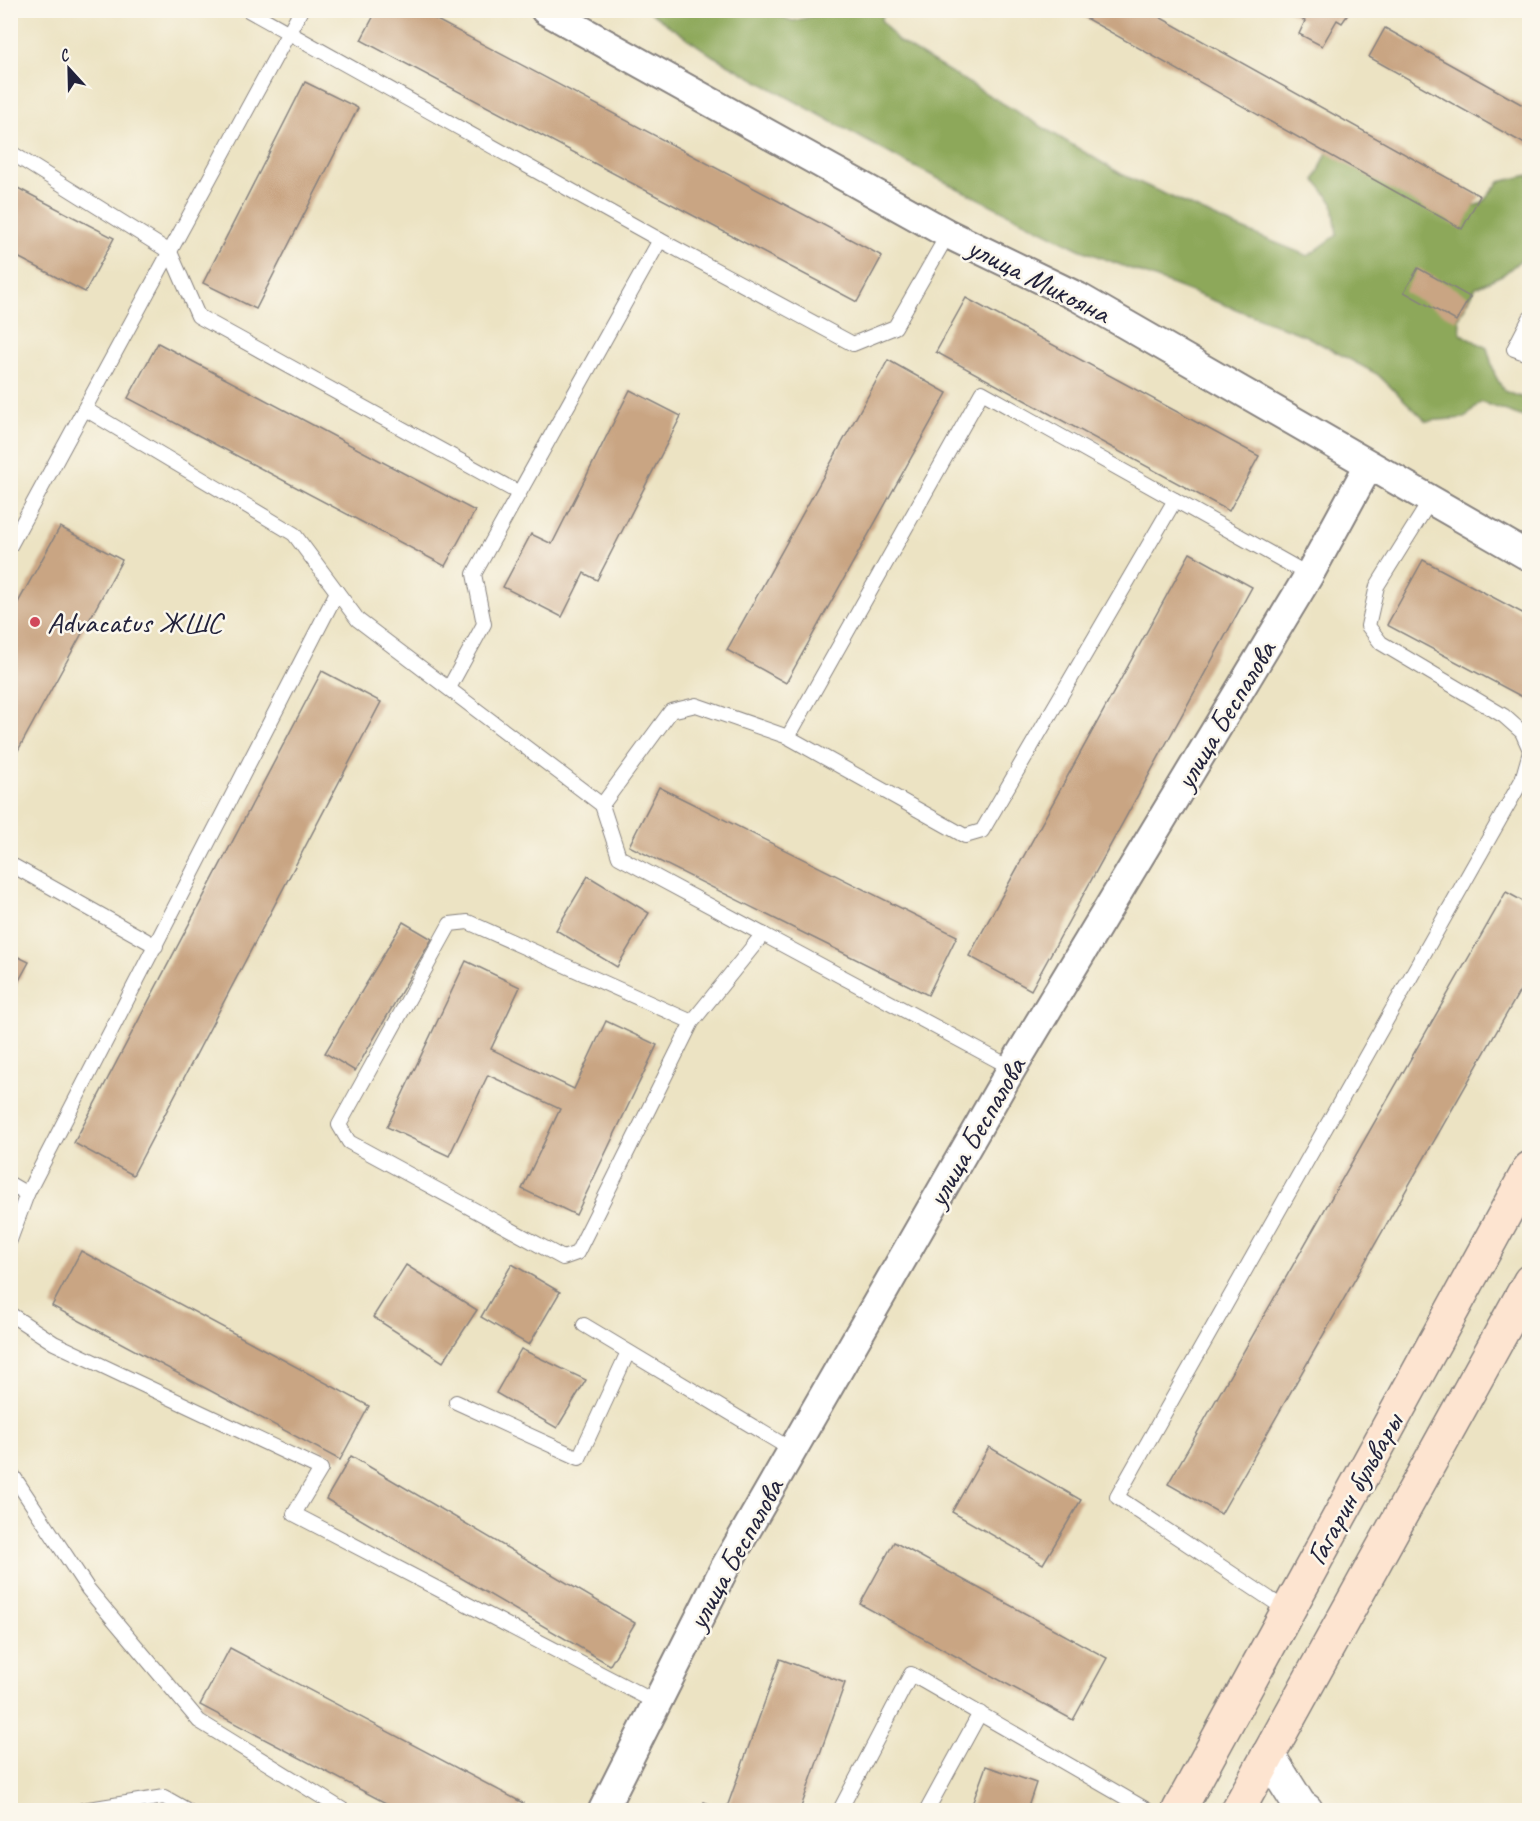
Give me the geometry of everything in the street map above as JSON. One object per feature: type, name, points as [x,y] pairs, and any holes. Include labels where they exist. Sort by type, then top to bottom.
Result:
[{"type":"main road","name":"Гагарин бульвары","points":[[1182,1810],[1530,1168]]},
{"type":"main road","name":"Гагарин бульвары","points":[[1238,1810],[1530,1281]]},
{"type":"street","name":"улица Микояна","points":[[545,10],[948,234],[1078,297],[1530,557]]},
{"type":"street","name":"улица Беспалова","points":[[603,1810],[724,1569],[1012,1068],[1309,575],[1369,465]]},
{"type":"street","points":[[1268,1755],[1300,1806],[1306,1810]]},
{"type":"lane","points":[[248,10],[660,240],[854,344],[895,327],[948,234]]},
{"type":"lane","points":[[10,546],[301,10]]},
{"type":"lane","points":[[10,152],[170,252],[198,316],[519,493]]},
{"type":"lane","points":[[448,688],[484,624],[474,574],[660,240]]},
{"type":"lane","points":[[1530,318],[1514,349],[1530,355]]},
{"type":"lane","points":[[788,737],[982,392],[1309,575]]},
{"type":"lane","points":[[85,409],[294,534],[358,620],[602,805],[619,857],[1012,1068]]},
{"type":"lane","points":[[602,805],[671,711],[696,705],[788,737],[965,836],[982,831],[1175,500]]},
{"type":"lane","points":[[1288,1611],[1117,1497],[1522,780],[1530,751],[1522,732],[1504,716],[1382,643],[1368,626],[1377,586],[1430,501]]},
{"type":"lane","points":[[10,1240],[27,1194],[338,592]]},
{"type":"lane","points":[[10,864],[156,946]]},
{"type":"lane","points":[[692,1022],[468,922],[450,924],[339,1125],[349,1142],[563,1258],[577,1253],[692,1022],[763,934]]},
{"type":"lane","points":[[10,1184],[27,1194]]},
{"type":"lane","points":[[10,1314],[54,1343],[321,1470],[294,1514],[657,1703]]},
{"type":"lane","points":[[584,1325],[792,1450]]},
{"type":"lane","points":[[456,1402],[579,1458],[628,1352]]},
{"type":"lane","points":[[10,1471],[88,1589],[199,1721],[343,1810]]},
{"type":"lane","points":[[840,1810],[911,1674],[1147,1810]]},
{"type":"lane","points":[[927,1810],[980,1713]]},
{"type":"lane","points":[[82,1810],[164,1797],[188,1810]]},
{"type":"green space","points":[[648,11],[765,11],[793,21],[830,11],[885,11],[881,20],[898,41],[1121,174],[1230,224],[1308,256],[1337,235],[1333,203],[1315,180],[1328,150],[1451,215],[1482,203],[1499,182],[1529,175],[1529,253],[1504,274],[1476,287],[1459,318],[1461,334],[1487,348],[1495,375],[1504,391],[1529,400],[1529,419],[1481,402],[1465,418],[1426,421],[1377,374],[1306,336],[1079,249],[905,162],[713,56]]},
{"type":"building","points":[[377,10],[418,10],[882,256],[857,302],[361,40]]},
{"type":"building","points":[[1071,10],[1147,10],[1480,196],[1462,229]]},
{"type":"building","points":[[1286,10],[1345,10],[1349,13],[1342,23],[1337,20],[1322,46],[1299,34],[1305,21]]},
{"type":"building","points":[[1385,28],[1530,109],[1530,147],[1369,57]]},
{"type":"building","points":[[305,82],[358,108],[256,309],[203,283]]},
{"type":"building","points":[[10,184],[114,238],[85,292],[10,253]]},
{"type":"building","points":[[1418,268],[1470,297],[1456,321],[1404,292]]},
{"type":"building","points":[[966,298],[1259,456],[1229,511],[936,352]]},
{"type":"building","points":[[158,343],[475,511],[445,566],[128,398]]},
{"type":"building","points":[[888,360],[947,393],[786,683],[727,650]]},
{"type":"building","points":[[630,390],[681,416],[597,580],[584,573],[562,617],[503,587],[531,534],[552,544]]},
{"type":"building","points":[[60,527],[122,560],[10,765],[10,617]]},
{"type":"building","points":[[1190,553],[1252,587],[1031,990],[969,956]]},
{"type":"building","points":[[1423,560],[1530,617],[1530,701],[1387,625]]},
{"type":"building","points":[[322,671],[381,702],[133,1175],[74,1143]]},
{"type":"building","points":[[659,787],[957,936],[928,995],[629,846]]},
{"type":"building","points":[[588,876],[649,913],[617,967],[556,930]]},
{"type":"building","points":[[1506,892],[1530,905],[1530,973],[1221,1514],[1168,1484]]},
{"type":"building","points":[[403,922],[432,939],[355,1071],[325,1053]]},
{"type":"building","points":[[10,953],[29,962],[10,997]]},
{"type":"building","points":[[466,961],[520,987],[491,1049],[574,1089],[606,1021],[657,1045],[576,1215],[522,1189],[560,1109],[488,1075],[449,1156],[387,1127]]},
{"type":"building","points":[[81,1251],[369,1406],[340,1460],[52,1306]]},
{"type":"building","points":[[512,1264],[560,1292],[529,1345],[481,1317]]},
{"type":"building","points":[[406,1265],[477,1310],[443,1362],[373,1317]]},
{"type":"building","points":[[521,1349],[586,1380],[557,1428],[496,1393]]},
{"type":"building","points":[[989,1447],[1081,1500],[1043,1564],[952,1512]]},
{"type":"building","points":[[351,1456],[635,1623],[610,1665],[326,1499]]},
{"type":"building","points":[[894,1542],[1107,1658],[1073,1720],[860,1604]]},
{"type":"building","points":[[230,1648],[523,1803],[519,1810],[399,1810],[200,1705]]},
{"type":"building","points":[[780,1659],[845,1683],[800,1810],[726,1810]]},
{"type":"building","points":[[986,1766],[1036,1783],[1027,1810],[970,1810]]},
{"type":"building","points":[[704,1802],[726,1810],[701,1810]]},
{"type":"place","name":"Advacatus ЖШС","points":[[35,622]]}]
